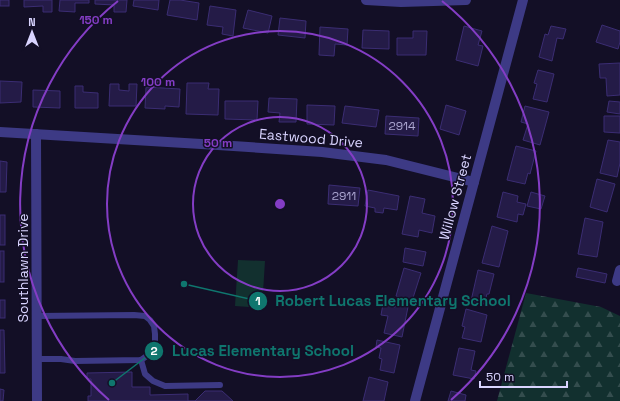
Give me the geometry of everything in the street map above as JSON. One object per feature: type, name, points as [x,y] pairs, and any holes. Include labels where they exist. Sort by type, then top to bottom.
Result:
[{"type":"street","points":[[366,0],[401,2],[466,0]]},
{"type":"street","name":"Willow Street","points":[[415,401],[522,0]]},
{"type":"street","name":"Eastwood Drive","points":[[0,132],[322,152],[386,160],[474,182]]},
{"type":"street","name":"Southlawn Drive","points":[[36,134],[37,401]]},
{"type":"street","points":[[617,281],[620,270]]},
{"type":"lane","points":[[37,316],[145,316],[154,326],[155,334],[155,344],[151,353],[141,360],[75,361],[61,359],[37,359]]},
{"type":"lane","points":[[141,360],[145,374],[152,381],[165,386],[220,385]]},
{"type":"green space","points":[[238,260],[265,261],[262,308],[235,306]]},
{"type":"green space","points":[[526,293],[601,307],[620,316],[620,401],[497,401]]},
{"type":"building","points":[[0,0],[9,0],[9,6],[0,6]]},
{"type":"building","points":[[24,0],[52,0],[52,12],[43,12],[43,6],[24,7]]},
{"type":"building","points":[[60,0],[89,0],[89,3],[75,3],[75,12],[59,11]]},
{"type":"building","points":[[95,0],[127,0],[126,12],[114,12],[114,5],[95,4]]},
{"type":"building","points":[[134,0],[159,0],[158,10],[133,6]]},
{"type":"building","points":[[170,0],[199,3],[197,20],[167,15]]},
{"type":"building","points":[[210,6],[236,10],[233,36],[222,34],[223,27],[207,25]]},
{"type":"building","points":[[248,10],[272,16],[268,33],[243,28]]},
{"type":"building","points":[[280,18],[306,21],[305,38],[278,35]]},
{"type":"building","points":[[602,25],[620,31],[620,42],[618,49],[596,42]]},
{"type":"building","points":[[464,26],[482,31],[478,45],[483,46],[478,66],[456,60]]},
{"type":"building","points":[[551,26],[566,29],[563,39],[557,38],[552,61],[539,57],[545,34],[548,35]]},
{"type":"building","points":[[320,27],[348,29],[347,45],[335,44],[334,56],[319,55]]},
{"type":"building","points":[[363,30],[389,31],[389,49],[362,48]]},
{"type":"building","points":[[413,31],[427,31],[426,55],[397,55],[397,38],[413,38]]},
{"type":"building","points":[[620,63],[620,95],[607,96],[606,78],[600,78],[599,64]]},
{"type":"building","points":[[538,70],[554,74],[547,102],[533,99],[537,84],[534,83]]},
{"type":"building","points":[[0,81],[22,82],[21,102],[0,103]]},
{"type":"building","points":[[187,83],[209,83],[208,89],[219,89],[218,115],[186,114]]},
{"type":"building","points":[[110,84],[119,84],[119,90],[129,91],[129,84],[137,84],[136,106],[109,106]]},
{"type":"building","points":[[75,86],[83,86],[83,92],[98,93],[98,108],[75,108]]},
{"type":"building","points":[[146,87],[180,89],[179,107],[165,106],[165,109],[145,108]]},
{"type":"building","points":[[33,90],[60,91],[60,108],[33,107]]},
{"type":"building","points":[[269,98],[297,99],[296,122],[279,122],[280,113],[268,112]]},
{"type":"building","points":[[225,101],[258,101],[257,120],[225,119]]},
{"type":"building","points":[[609,101],[620,102],[620,114],[607,112]]},
{"type":"building","points":[[307,105],[335,106],[334,125],[307,124]]},
{"type":"building","points":[[446,105],[466,111],[459,135],[440,129]]},
{"type":"building","points":[[345,106],[379,110],[376,127],[342,123]]},
{"type":"building","points":[[525,106],[549,112],[540,145],[523,140],[528,124],[521,122]]},
{"type":"building","points":[[386,116],[419,118],[418,136],[385,134]]},
{"type":"building","points":[[604,116],[620,116],[620,133],[604,132]]},
{"type":"building","points":[[608,140],[620,142],[620,163],[617,177],[600,173]]},
{"type":"building","points":[[516,146],[536,151],[530,174],[528,173],[525,184],[507,180]]},
{"type":"building","points":[[0,161],[7,162],[6,192],[0,192]]},
{"type":"building","points":[[597,179],[615,184],[607,212],[590,207]]},
{"type":"building","points":[[329,185],[360,188],[358,206],[328,204]]},
{"type":"building","points":[[368,190],[399,196],[397,210],[384,208],[383,213],[375,212],[375,208],[365,206]]},
{"type":"building","points":[[503,192],[518,196],[517,202],[526,204],[523,215],[518,214],[517,222],[497,217]]},
{"type":"building","points":[[531,192],[545,196],[541,209],[527,206]]},
{"type":"building","points":[[410,196],[425,199],[422,213],[435,216],[432,233],[419,230],[418,237],[402,234]]},
{"type":"building","points":[[0,215],[5,215],[5,245],[0,245]]},
{"type":"building","points":[[585,218],[603,222],[597,257],[578,254]]},
{"type":"building","points":[[492,226],[508,231],[499,267],[482,263]]},
{"type":"building","points":[[405,248],[426,252],[423,266],[403,262]]},
{"type":"building","points":[[0,251],[4,251],[4,282],[0,282]]},
{"type":"building","points":[[404,268],[421,273],[412,301],[396,296]]},
{"type":"building","points":[[578,268],[607,274],[605,283],[576,277]]},
{"type":"building","points":[[478,270],[494,274],[489,294],[487,294],[484,304],[471,301]]},
{"type":"building","points":[[0,300],[5,300],[5,318],[0,318]]},
{"type":"building","points":[[383,304],[395,307],[395,304],[408,307],[402,337],[384,333],[388,316],[381,315]]},
{"type":"building","points":[[466,309],[487,315],[481,342],[462,338],[465,327],[462,326]]},
{"type":"building","points":[[0,330],[4,330],[5,373],[0,373]]},
{"type":"building","points":[[377,340],[400,345],[394,373],[380,370],[382,359],[379,358],[381,348],[376,347]]},
{"type":"building","points":[[459,348],[475,351],[471,370],[476,371],[474,379],[453,375]]},
{"type":"building","points":[[132,372],[132,387],[150,387],[150,395],[188,394],[188,401],[88,401],[88,396],[91,396],[91,379],[87,379],[87,373]]},
{"type":"building","points":[[369,377],[388,382],[384,401],[363,401]]},
{"type":"building","points":[[0,389],[4,390],[3,401],[0,401]]},
{"type":"building","points":[[205,391],[222,391],[233,401],[195,401]]},
{"type":"building","points":[[451,391],[466,395],[465,401],[448,401]]},
{"type":"place","name":"Robert Lucas Elementary School","points":[[184,284]]},
{"type":"place","name":"Lucas Elementary School","points":[[112,383]]}]
